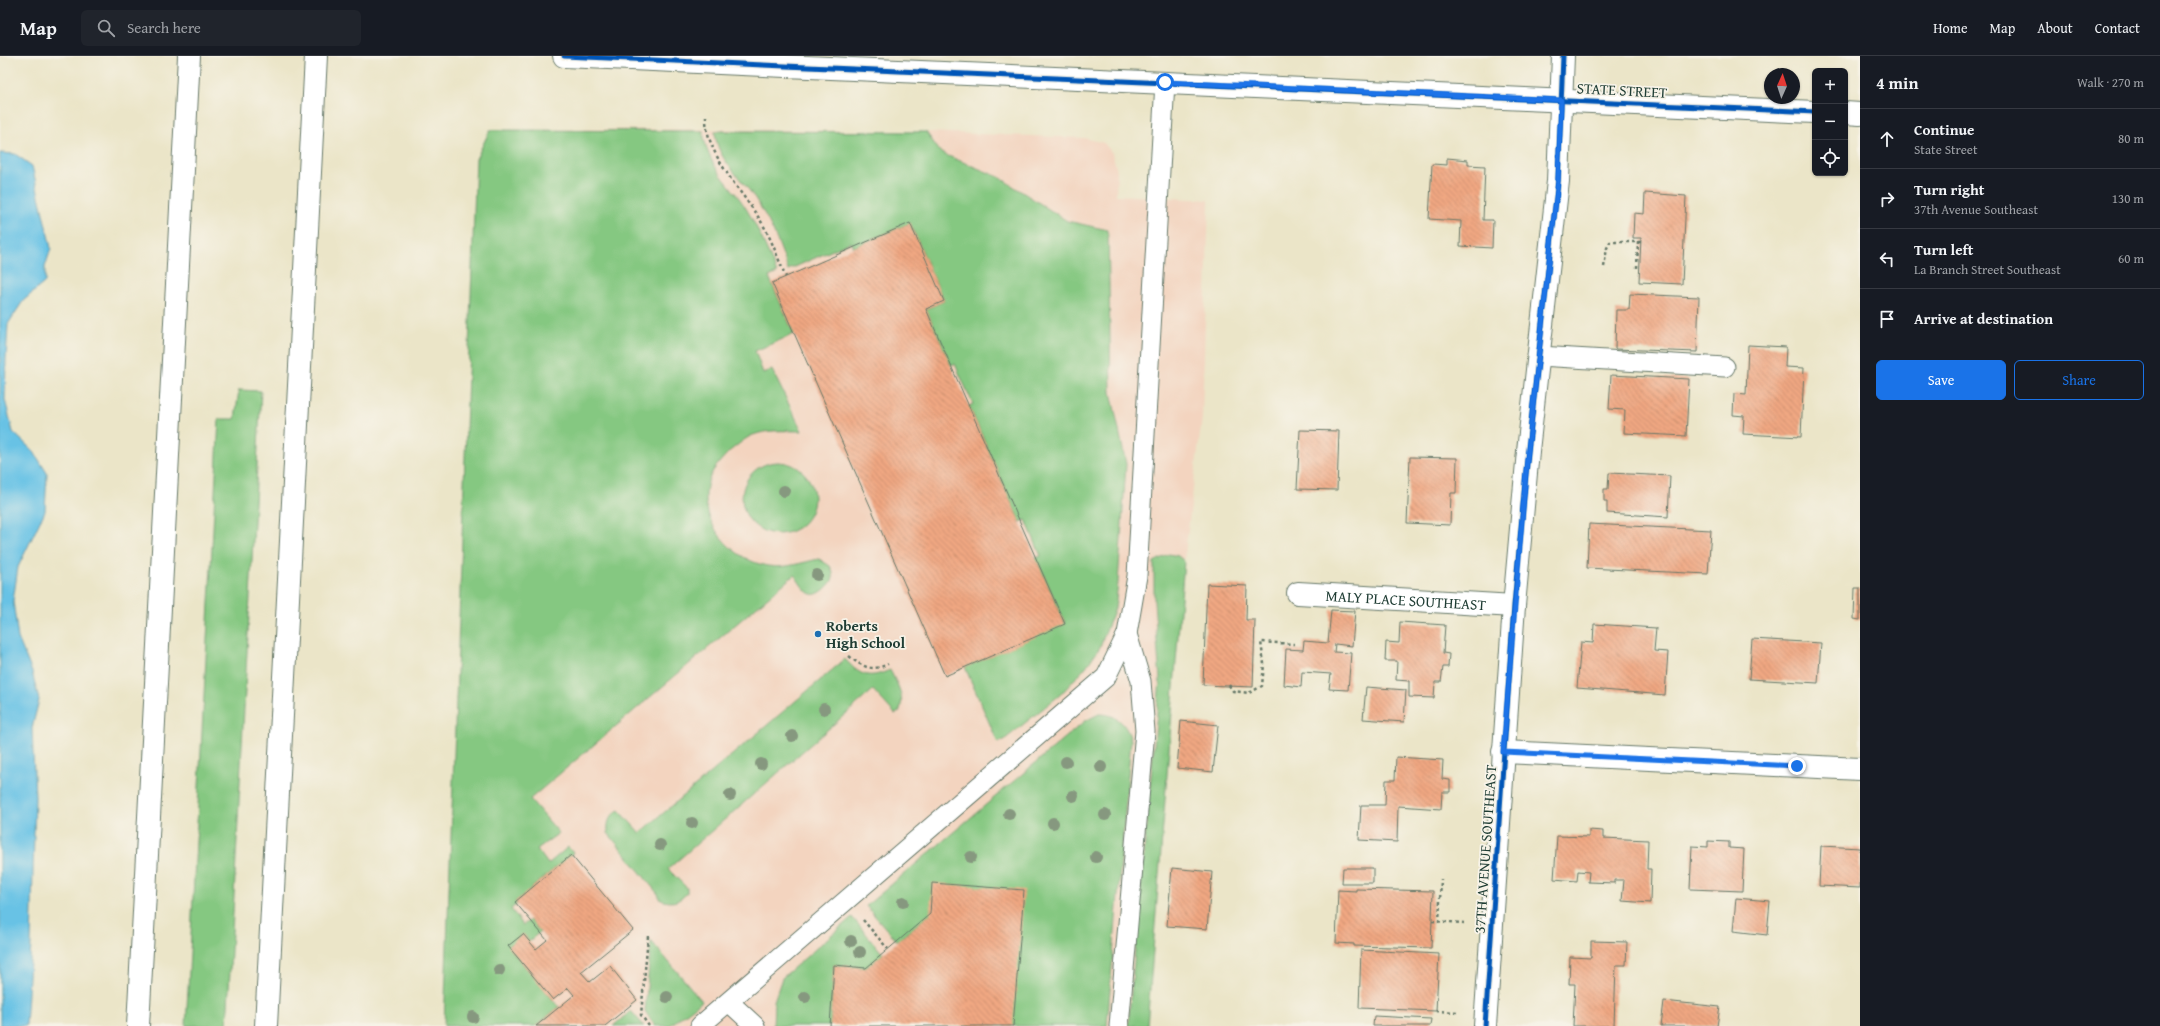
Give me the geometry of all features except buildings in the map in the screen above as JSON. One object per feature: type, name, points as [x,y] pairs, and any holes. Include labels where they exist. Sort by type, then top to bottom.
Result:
[{"type":"main road","points":[[138,1026],[183,194],[189,56]]},
{"type":"main road","points":[[266,1026],[316,56]]},
{"type":"main road","name":"STATE STREET","points":[[564,56],[1812,112]]},
{"type":"main road","name":"37TH AVENUE SOUTHEAST","points":[[1484,1026],[1503,752],[1527,455],[1558,181],[1563,56]]},
{"type":"main road","points":[[1848,113],[1860,114]]},
{"type":"main road","name":"MALY PLACE SOUTHEAST","points":[[1298,594],[1514,606]]},
{"type":"main road","points":[[1503,752],[1860,769]]},
{"type":"lane","points":[[700,1026],[1106,677],[1127,634],[1138,576],[1165,82]]},
{"type":"lane","points":[[1539,356],[1725,367]]},
{"type":"lane","points":[[1118,1026],[1145,730],[1140,681],[1127,634]]},
{"type":"lane","points":[[729,1002],[755,1026]]},
{"type":"path","points":[[706,116],[706,129],[717,159],[745,196],[763,225],[786,276]]},
{"type":"path","points":[[1604,267],[1607,248],[1610,242],[1640,242],[1637,268]]},
{"type":"path","points":[[1229,686],[1233,691],[1249,693],[1256,691],[1262,686],[1264,664],[1261,642],[1294,644]]},
{"type":"path","points":[[849,656],[861,666],[877,669],[888,664]]},
{"type":"path","points":[[1439,922],[1440,879]]},
{"type":"path","points":[[862,918],[888,949]]},
{"type":"path","points":[[648,936],[641,1015],[649,1026]]},
{"type":"shaded area","name":"Roberts High School","points":[[706,129],[926,132],[1084,138],[1104,143],[1112,153],[1117,171],[1116,195],[1209,200],[1202,418],[1184,561],[1147,1026],[444,1026],[476,159],[490,130]]},
{"type":"green space","points":[[490,130],[703,131],[709,156],[720,174],[747,210],[777,273],[769,277],[794,334],[755,351],[763,373],[772,370],[802,431],[759,433],[747,438],[731,450],[716,467],[709,479],[706,494],[707,509],[712,523],[719,535],[741,556],[754,562],[774,567],[787,566],[819,559],[830,566],[833,576],[832,581],[821,592],[811,594],[806,591],[794,575],[530,799],[559,833],[537,849],[548,864],[568,847],[573,853],[515,902],[517,904],[511,909],[523,925],[530,920],[540,932],[529,941],[523,934],[508,946],[559,1007],[536,1026],[444,1026],[476,159]]},
{"type":"green space","points":[[715,131],[926,132],[941,153],[999,177],[1067,221],[1108,230],[1111,392],[1126,464],[1115,608],[1099,649],[1085,668],[1061,694],[1004,740],[998,743],[965,667],[1065,623],[1036,558],[1041,556],[1026,520],[1020,522],[969,406],[973,404],[955,364],[951,365],[926,309],[944,301],[910,223],[854,247],[851,242],[788,270],[779,244],[763,211],[752,194],[725,161],[720,152]]},
{"type":"green space","points":[[239,390],[261,391],[227,1026],[186,1026],[219,419],[235,419]]},
{"type":"green space","points":[[771,462],[785,462],[792,464],[804,472],[812,484],[814,498],[812,512],[804,524],[792,532],[785,534],[771,534],[764,532],[752,524],[744,512],[742,505],[742,491],[744,484],[752,472],[764,464]]},
{"type":"green space","points":[[1169,554],[1178,556],[1184,561],[1147,1026],[1128,1026],[1160,680],[1154,602],[1154,562]]},
{"type":"green space","points":[[845,659],[856,670],[866,675],[876,675],[890,670],[900,691],[902,701],[899,712],[895,714],[873,690],[668,869],[687,888],[687,893],[681,898],[672,902],[661,900],[658,894],[608,833],[608,822],[611,817],[619,810],[640,833]]},
{"type":"green space","points":[[1099,714],[1105,714],[1120,721],[1129,734],[1131,740],[1107,1026],[1013,1026],[930,914],[897,941],[866,906],[1085,721]]},
{"type":"green space","points":[[852,917],[883,954],[866,968],[834,965],[830,1026],[773,1026],[774,1001],[782,978]]},
{"type":"green space","points":[[651,941],[702,1001],[669,1026],[655,1026],[645,1011]]},
{"type":"green space","points":[[631,1011],[644,1026],[613,1026]]},
{"type":"water","points":[[0,153],[15,154],[32,166],[51,248],[45,267],[45,282],[23,301],[8,324],[6,359],[5,400],[13,432],[34,452],[47,473],[45,511],[18,567],[13,601],[18,638],[32,672],[39,700],[32,728],[35,798],[31,944],[26,1026],[0,1026]]},
{"type":"cycle path","points":[[564,56],[1812,112]]},
{"type":"cycle path","points":[[1485,1026],[1514,606],[1528,451],[1558,181],[1563,56]]},
{"type":"place","name":"Roberts High School","points":[[818,634]]},
{"type":"route","points":[[1165,82],[1561,100],[1558,181],[1527,459],[1503,752],[1797,766]]}]
